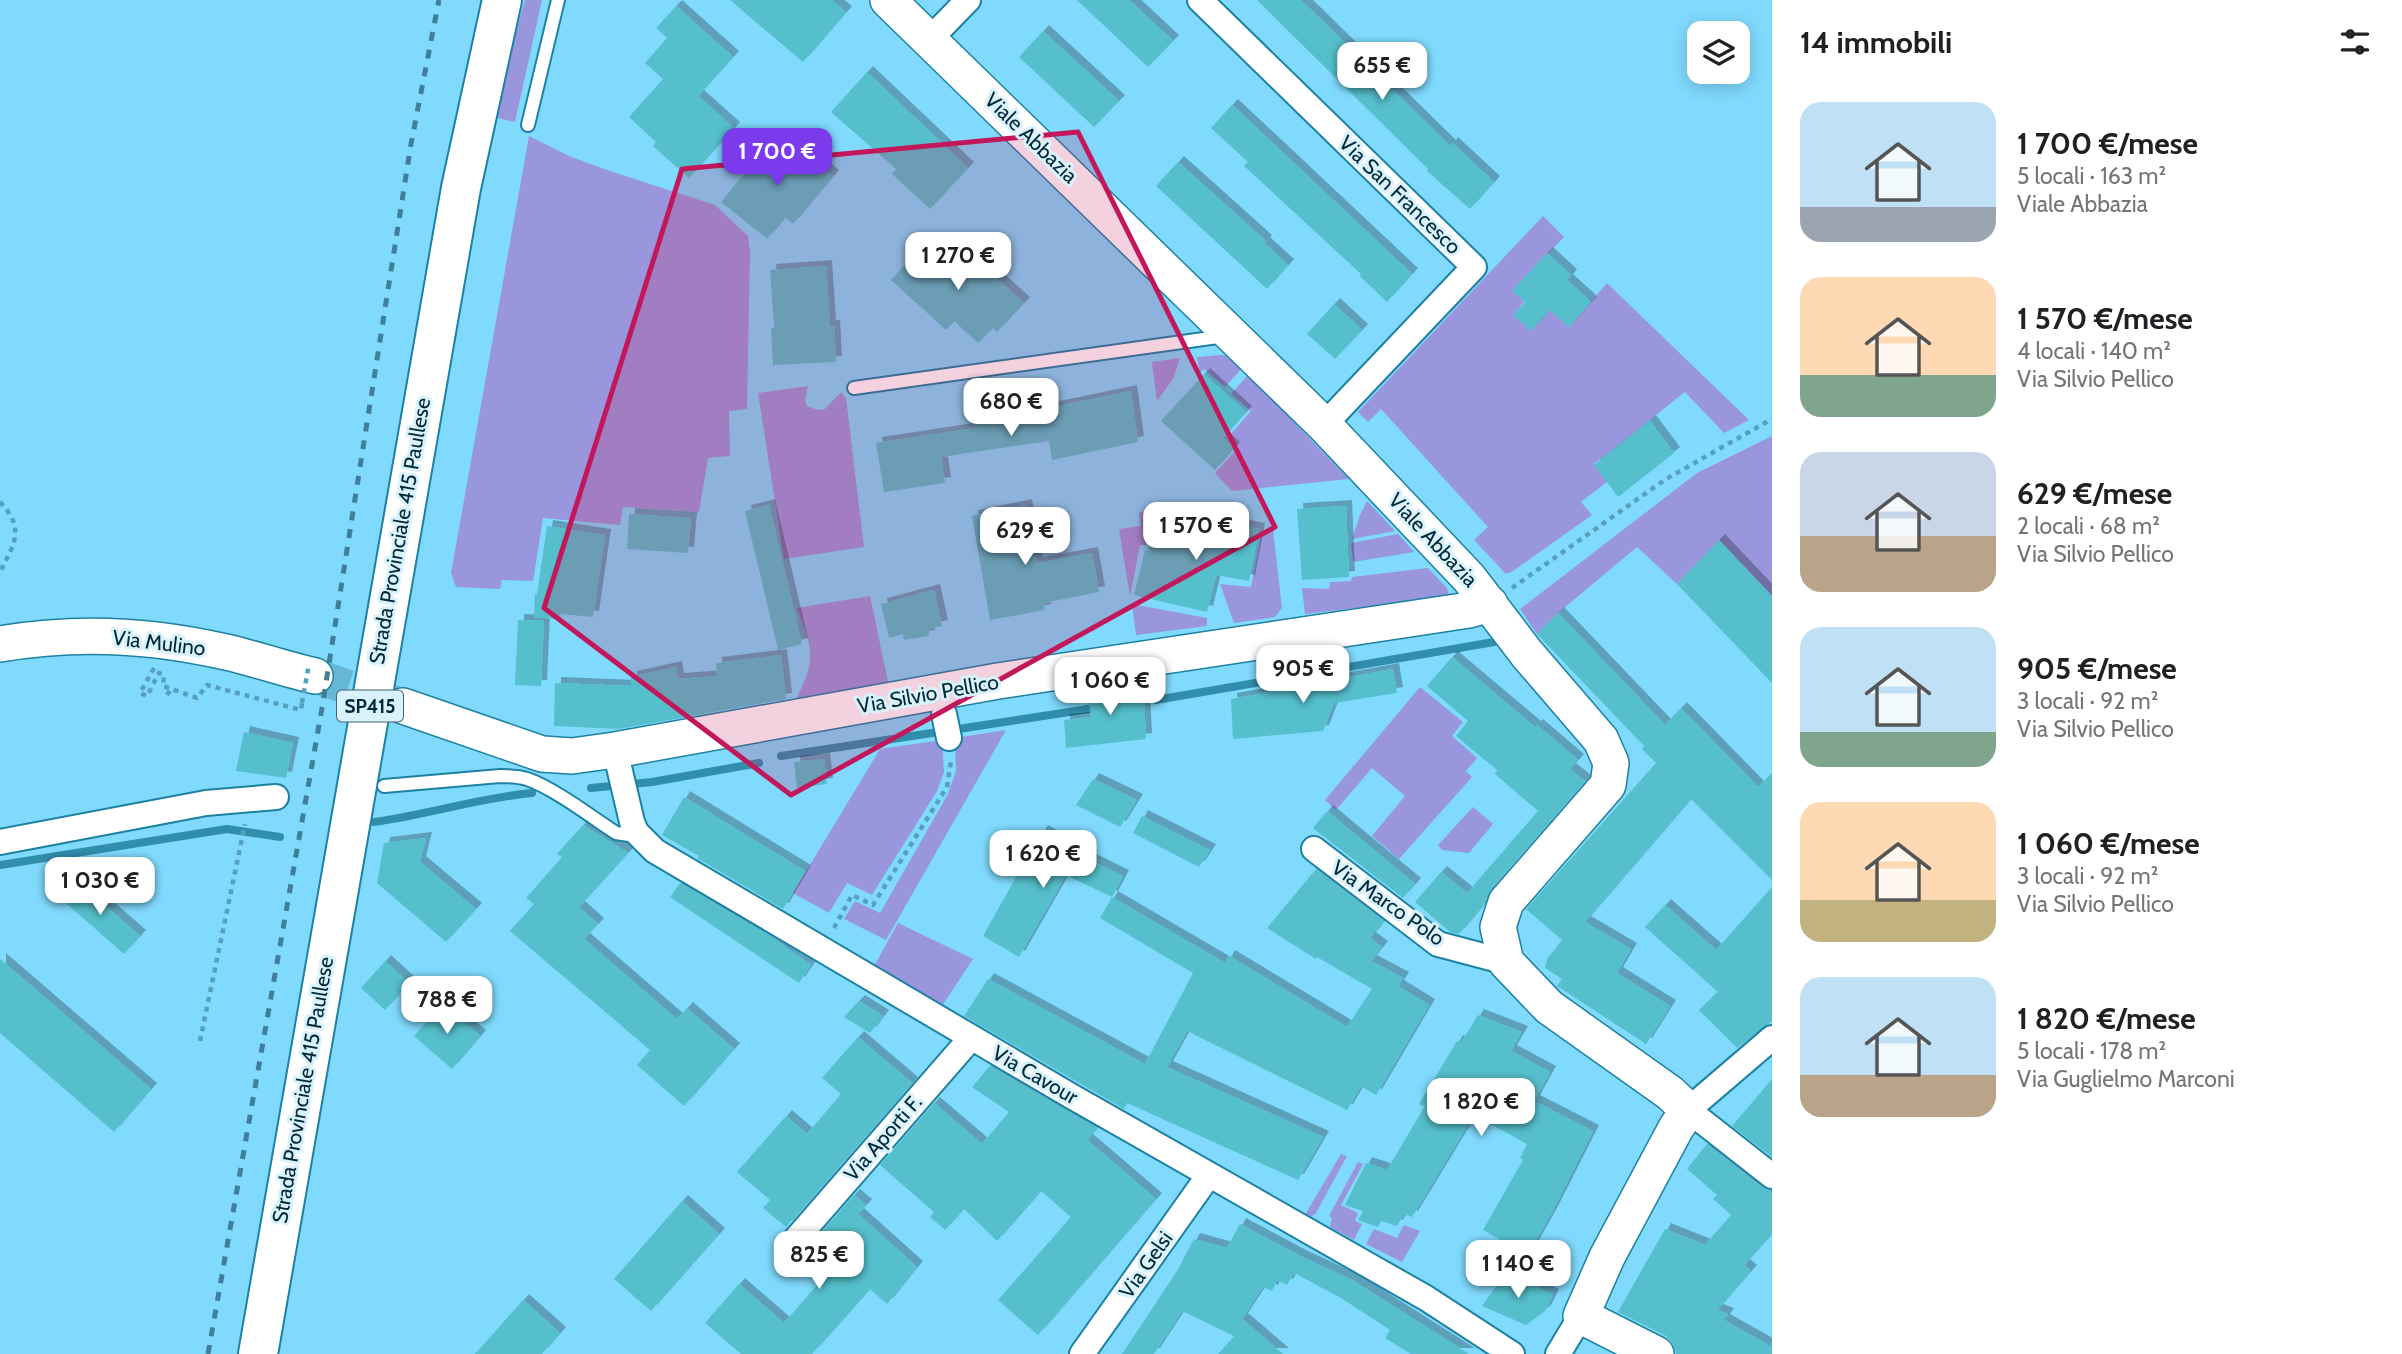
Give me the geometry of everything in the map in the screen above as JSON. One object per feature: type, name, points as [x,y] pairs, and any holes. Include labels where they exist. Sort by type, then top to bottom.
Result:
[{"type":"main road","name":"Strada Provinciale 415 Paullese","points":[[258,1354],[461,188],[502,0]]},
{"type":"street","name":"Viale Abbazia","points":[[888,0],[1324,425],[1469,578],[1527,653],[1601,740],[1612,763],[1608,785],[1506,902],[1498,926],[1506,962]]},
{"type":"street","points":[[930,39],[968,0]]},
{"type":"street","name":"Via San Francesco","points":[[1200,0],[1474,267],[1324,425]]},
{"type":"street","name":"Via Silvio Pellico","points":[[617,759],[998,681],[1469,610],[1490,604]]},
{"type":"street","name":"Via Mulino","points":[[0,644],[72,635],[151,640],[227,653],[309,681]]},
{"type":"street","points":[[403,706],[542,754],[617,759],[636,832]]},
{"type":"street","points":[[0,842],[173,808],[276,797]]},
{"type":"street","name":"Via Cavour","points":[[636,832],[654,851],[971,1038],[1426,1298],[1512,1354]]},
{"type":"street","name":"Via Marco Polo","points":[[1314,849],[1438,944],[1506,962]]},
{"type":"street","points":[[1506,962],[1549,1007],[1670,1093],[1772,1176]]},
{"type":"street","name":"Via Aporti F.","points":[[796,1239],[971,1038]]},
{"type":"street","points":[[1558,1354],[1581,1316],[1607,1257],[1675,1128],[1689,1110],[1772,1038]]},
{"type":"street","name":"Via Gelsi","points":[[1082,1354],[1209,1175]]},
{"type":"street","points":[[1581,1316],[1656,1354]]},
{"type":"lane","points":[[528,125],[558,0]]},
{"type":"lane","points":[[853,388],[1233,335]]},
{"type":"lane","points":[[384,786],[500,776],[529,779],[616,833],[629,835],[636,832]]},
{"type":"path","points":[[1490,604],[1667,479],[1772,419]]},
{"type":"path","points":[[0,502],[12,514],[16,525],[15,539],[0,572]]},
{"type":"path","points":[[159,658],[140,693],[147,696],[159,673],[164,676],[163,686],[197,698],[207,685],[301,710],[309,681]]},
{"type":"path","points":[[167,695],[171,689]]},
{"type":"path","points":[[822,950],[852,895],[873,905],[947,787],[950,770],[947,726]]},
{"type":"path","points":[[200,1041],[246,817]]},
{"type":"highlighted area","points":[[1078,132],[1275,527],[791,795],[544,608],[682,169]]},
{"type":"shaded area","points":[[525,0],[542,0],[515,122],[493,117]]},
{"type":"shaded area","points":[[529,136],[569,156],[604,169],[715,205],[748,236],[747,409],[729,411],[730,456],[708,458],[699,512],[623,507],[620,525],[543,518],[533,581],[502,580],[500,589],[456,587],[451,573]]},
{"type":"shaded area","points":[[1543,216],[1564,237],[1513,290],[1524,302],[1513,315],[1550,310],[1569,327],[1607,283],[1749,420],[1724,433],[1685,392],[1594,464],[1607,482],[1581,502],[1592,515],[1506,574],[1474,540],[1488,527],[1381,409],[1368,422],[1358,412]]},
{"type":"shaded area","points":[[1229,356],[1242,368],[1225,387],[1204,369],[1200,372],[1197,357]]},
{"type":"shaded area","points":[[1180,358],[1173,379],[1157,401],[1152,362]]},
{"type":"shaded area","points":[[1248,375],[1349,479],[1232,491],[1215,473],[1239,447],[1228,437],[1251,411],[1231,394]]},
{"type":"shaded area","points":[[808,386],[805,400],[807,406],[818,410],[825,409],[841,392],[846,398],[864,547],[784,559],[758,393]]},
{"type":"shaded area","points":[[1772,436],[1772,596],[1719,541],[1677,584],[1637,547],[1537,634],[1520,609],[1697,473]]},
{"type":"shaded area","points":[[1367,501],[1395,531],[1352,539]]},
{"type":"shaded area","points":[[1185,503],[1179,523],[1148,528],[1146,545],[1140,545],[1130,596],[1119,529],[1141,526],[1139,512]]},
{"type":"shaded area","points":[[1273,529],[1282,608],[1275,617],[1234,623],[1220,584],[1251,587],[1262,531]]},
{"type":"shaded area","points":[[1398,534],[1414,552],[1353,562],[1351,543]]},
{"type":"shaded area","points":[[1428,568],[1447,588],[1449,597],[1305,614],[1302,588],[1329,589],[1330,582],[1351,581],[1352,577]]},
{"type":"shaded area","points":[[870,596],[888,682],[795,701],[810,665],[807,634],[797,608]]},
{"type":"shaded area","points":[[1132,604],[1207,618],[1207,626],[1136,635]]},
{"type":"shaded area","points":[[1420,687],[1463,722],[1452,736],[1477,758],[1466,771],[1472,777],[1399,859],[1372,836],[1405,796],[1372,768],[1336,810],[1325,800]]},
{"type":"shaded area","points":[[1006,730],[886,940],[844,919],[855,901],[880,913],[948,794],[956,771],[955,738]]},
{"type":"shaded area","points":[[942,740],[944,772],[937,791],[872,895],[847,883],[829,913],[793,893],[880,749]]},
{"type":"shaded area","points":[[1473,807],[1493,824],[1469,853],[1442,850],[1438,845]]},
{"type":"shaded area","points":[[898,923],[973,959],[942,1006],[873,968]]},
{"type":"shaded area","points":[[1341,1154],[1347,1156],[1316,1213],[1311,1217],[1305,1215]]},
{"type":"shaded area","points":[[1358,1162],[1363,1164],[1341,1205],[1358,1213],[1355,1221],[1362,1224],[1354,1240],[1330,1227],[1332,1218],[1329,1216]]},
{"type":"shaded area","points":[[1404,1225],[1420,1231],[1402,1262],[1366,1244],[1374,1229],[1397,1238]]},
{"type":"building","points":[[730,0],[831,0],[846,12],[803,62]]},
{"type":"building","points":[[1077,0],[1129,0],[1173,41],[1148,67]]},
{"type":"building","points":[[1257,0],[1301,0],[1450,146],[1452,143],[1494,182],[1470,209],[1427,171],[1428,169]]},
{"type":"building","points":[[676,6],[733,57],[698,96],[734,128],[689,178],[653,146],[656,142],[629,117],[663,79],[645,63],[667,38],[656,28]]},
{"type":"building","points":[[1043,31],[1119,101],[1094,127],[1019,57]]},
{"type":"building","points":[[867,72],[968,168],[930,209],[892,174],[896,169],[831,112]]},
{"type":"building","points":[[1232,105],[1412,274],[1387,302],[1361,274],[1244,166],[1248,162],[1211,128]]},
{"type":"building","points":[[783,134],[833,176],[793,224],[785,217],[767,239],[721,202]]},
{"type":"building","points":[[1178,162],[1266,241],[1264,243],[1288,265],[1267,289],[1156,186]]},
{"type":"building","points":[[956,242],[1024,303],[997,332],[993,328],[978,343],[954,321],[946,330],[891,280],[919,249],[936,265]]},
{"type":"building","points":[[1547,253],[1571,275],[1567,280],[1591,302],[1569,327],[1550,310],[1531,331],[1513,315],[1525,302],[1512,291]]},
{"type":"building","points":[[826,266],[830,326],[834,326],[836,362],[773,365],[771,328],[774,328],[770,270]]},
{"type":"building","points":[[1334,304],[1362,330],[1335,359],[1307,334]]},
{"type":"building","points":[[1204,374],[1246,412],[1223,438],[1234,448],[1215,470],[1161,421]]},
{"type":"building","points":[[1131,391],[1138,442],[1052,460],[1049,441],[941,457],[945,483],[884,492],[876,443],[974,428],[971,413],[1014,406],[1015,415]]},
{"type":"building","points":[[1650,421],[1674,453],[1618,497],[1594,465]]},
{"type":"building","points":[[769,505],[802,644],[778,650],[745,511]]},
{"type":"building","points":[[1026,505],[1037,563],[1092,553],[1099,592],[1044,603],[1045,610],[990,620],[972,516]]},
{"type":"building","points":[[1346,506],[1349,577],[1302,580],[1297,509]]},
{"type":"building","points":[[629,514],[691,518],[688,553],[627,549]]},
{"type":"building","points":[[1185,514],[1259,529],[1249,581],[1216,575],[1207,612],[1134,595],[1151,534],[1180,538]]},
{"type":"building","points":[[547,526],[605,535],[593,617],[560,614],[559,619],[534,617],[535,594],[537,595]]},
{"type":"building","points":[[1719,540],[1772,596],[1772,683],[1677,584]]},
{"type":"building","points":[[934,590],[942,626],[928,629],[929,636],[904,640],[903,634],[889,638],[881,604]]},
{"type":"building","points":[[1558,613],[1665,725],[1681,708],[1758,787],[1772,773],[1772,880],[1691,799],[1585,922],[1631,949],[1617,973],[1670,1006],[1646,1044],[1557,986],[1562,979],[1545,968],[1547,959],[1562,940],[1526,909],[1656,763],[1642,749],[1644,746],[1537,634]]},
{"type":"building","points":[[518,620],[544,621],[541,686],[515,685]]},
{"type":"building","points":[[781,655],[786,699],[619,729],[554,726],[555,683],[631,686],[631,677],[676,667],[678,679],[717,676],[716,663]]},
{"type":"building","points":[[1452,657],[1578,760],[1570,769],[1585,781],[1491,889],[1484,904],[1459,934],[1450,932],[1415,902],[1441,872],[1467,893],[1538,811],[1495,774],[1497,770],[1456,736],[1468,721],[1427,686]]},
{"type":"building","points":[[1393,669],[1397,693],[1334,703],[1323,731],[1233,739],[1231,699]]},
{"type":"building","points":[[1143,680],[1146,739],[1066,748],[1064,720],[1091,717],[1087,688]]},
{"type":"building","points":[[244,732],[293,743],[286,778],[236,771]]},
{"type":"building","points":[[824,759],[827,784],[797,788],[794,762]]},
{"type":"building","points":[[1093,779],[1137,800],[1120,827],[1076,805]]},
{"type":"building","points":[[684,797],[805,871],[783,909],[662,835]]},
{"type":"building","points":[[1327,811],[1415,884],[1403,898],[1313,828]]},
{"type":"building","points":[[1142,816],[1210,850],[1199,867],[1133,833]]},
{"type":"building","points":[[583,825],[628,853],[579,907],[598,924],[584,939],[677,1019],[687,1008],[734,1049],[684,1106],[637,1065],[650,1050],[510,931],[534,904],[526,898],[562,857],[557,854]]},
{"type":"building","points":[[1042,831],[1079,851],[1078,854],[1123,876],[1112,897],[1066,875],[1019,957],[983,936]]},
{"type":"building","points":[[426,838],[420,862],[476,909],[446,942],[377,883],[384,843]]},
{"type":"building","points":[[1316,869],[1384,921],[1370,938],[1382,947],[1371,961],[1403,978],[1398,986],[1429,1005],[1376,1095],[1361,1086],[1347,1110],[1187,1031],[1167,1067],[1323,1137],[1298,1180],[1127,1103],[1124,1109],[964,1016],[988,979],[1145,1064],[1193,973],[1100,918],[1112,897],[1225,963],[1229,956],[1347,1027],[1372,989],[1317,957],[1316,959],[1267,928]]},
{"type":"building","points":[[76,880],[140,936],[124,954],[60,898]]},
{"type":"building","points":[[680,883],[767,934],[811,965],[799,983],[670,897]]},
{"type":"building","points":[[1772,887],[1772,1021],[1737,1048],[1699,1010],[1718,992],[1645,927],[1665,905],[1716,950]]},
{"type":"building","points":[[0,959],[151,1089],[114,1132],[0,1033]]},
{"type":"building","points":[[385,961],[409,983],[385,1010],[361,988]]},
{"type":"building","points":[[859,1001],[883,1016],[870,1033],[844,1017]]},
{"type":"building","points":[[442,1004],[480,1036],[452,1069],[414,1036]]},
{"type":"building","points":[[1478,1015],[1522,1032],[1511,1051],[1550,1072],[1534,1101],[1593,1131],[1528,1255],[1483,1230],[1523,1160],[1520,1158],[1527,1144],[1474,1115],[1412,1217],[1404,1214],[1397,1226],[1381,1221],[1378,1227],[1358,1220],[1363,1211],[1345,1205],[1366,1163],[1387,1170],[1425,1106],[1419,1104],[1457,1041],[1461,1043]]},
{"type":"building","points":[[858,1037],[912,1083],[786,1227],[763,1208],[770,1200],[737,1172],[786,1116],[807,1134],[841,1094],[822,1078]]},
{"type":"building","points":[[990,1066],[1097,1128],[1087,1140],[1156,1199],[1038,1335],[998,1300],[1071,1217],[1041,1191],[997,1241],[964,1209],[945,1230],[930,1217],[934,1212],[880,1165],[934,1103],[982,1144],[1009,1112],[972,1087]]},
{"type":"building","points":[[1772,1079],[1772,1157],[1732,1126]]},
{"type":"building","points":[[1707,1144],[1763,1188],[1772,1191],[1772,1234],[1744,1265],[1751,1271],[1717,1310],[1728,1314],[1724,1320],[1772,1347],[1772,1354],[1676,1354],[1673,1344],[1666,1336],[1618,1312],[1665,1229],[1705,1245],[1731,1215],[1713,1199],[1717,1195],[1687,1169]]},
{"type":"building","points":[[854,1195],[866,1205],[858,1214],[917,1267],[887,1304],[870,1289],[812,1354],[741,1354],[705,1323],[739,1284],[784,1323],[834,1266],[823,1256],[826,1253],[813,1242]]},
{"type":"building","points":[[682,1201],[719,1234],[651,1311],[614,1279]]},
{"type":"building","points":[[1240,1224],[1352,1280],[1469,1354],[1411,1354],[1385,1338],[1390,1330],[1341,1298],[1294,1273],[1287,1285],[1277,1280],[1272,1291],[1263,1287],[1242,1319],[1283,1354],[1218,1354],[1234,1336],[1182,1311],[1154,1354],[1122,1354],[1177,1271],[1194,1239],[1227,1248]]},
{"type":"building","points":[[1506,1272],[1553,1295],[1545,1311],[1526,1325],[1482,1306]]},
{"type":"building","points":[[523,1300],[560,1333],[542,1354],[475,1354]]},
{"type":"waterway","points":[[1156,700],[1494,642]]},
{"type":"waterway","points":[[781,756],[1089,709]]},
{"type":"waterway","points":[[591,788],[652,782],[759,763]]},
{"type":"waterway","points":[[374,822],[532,793]]},
{"type":"waterway","points":[[0,865],[227,829],[280,837]]},
{"type":"tunnel","points":[[315,676],[397,704]]},
{"type":"railway","points":[[208,1354],[322,708],[411,144],[439,0]]}]
